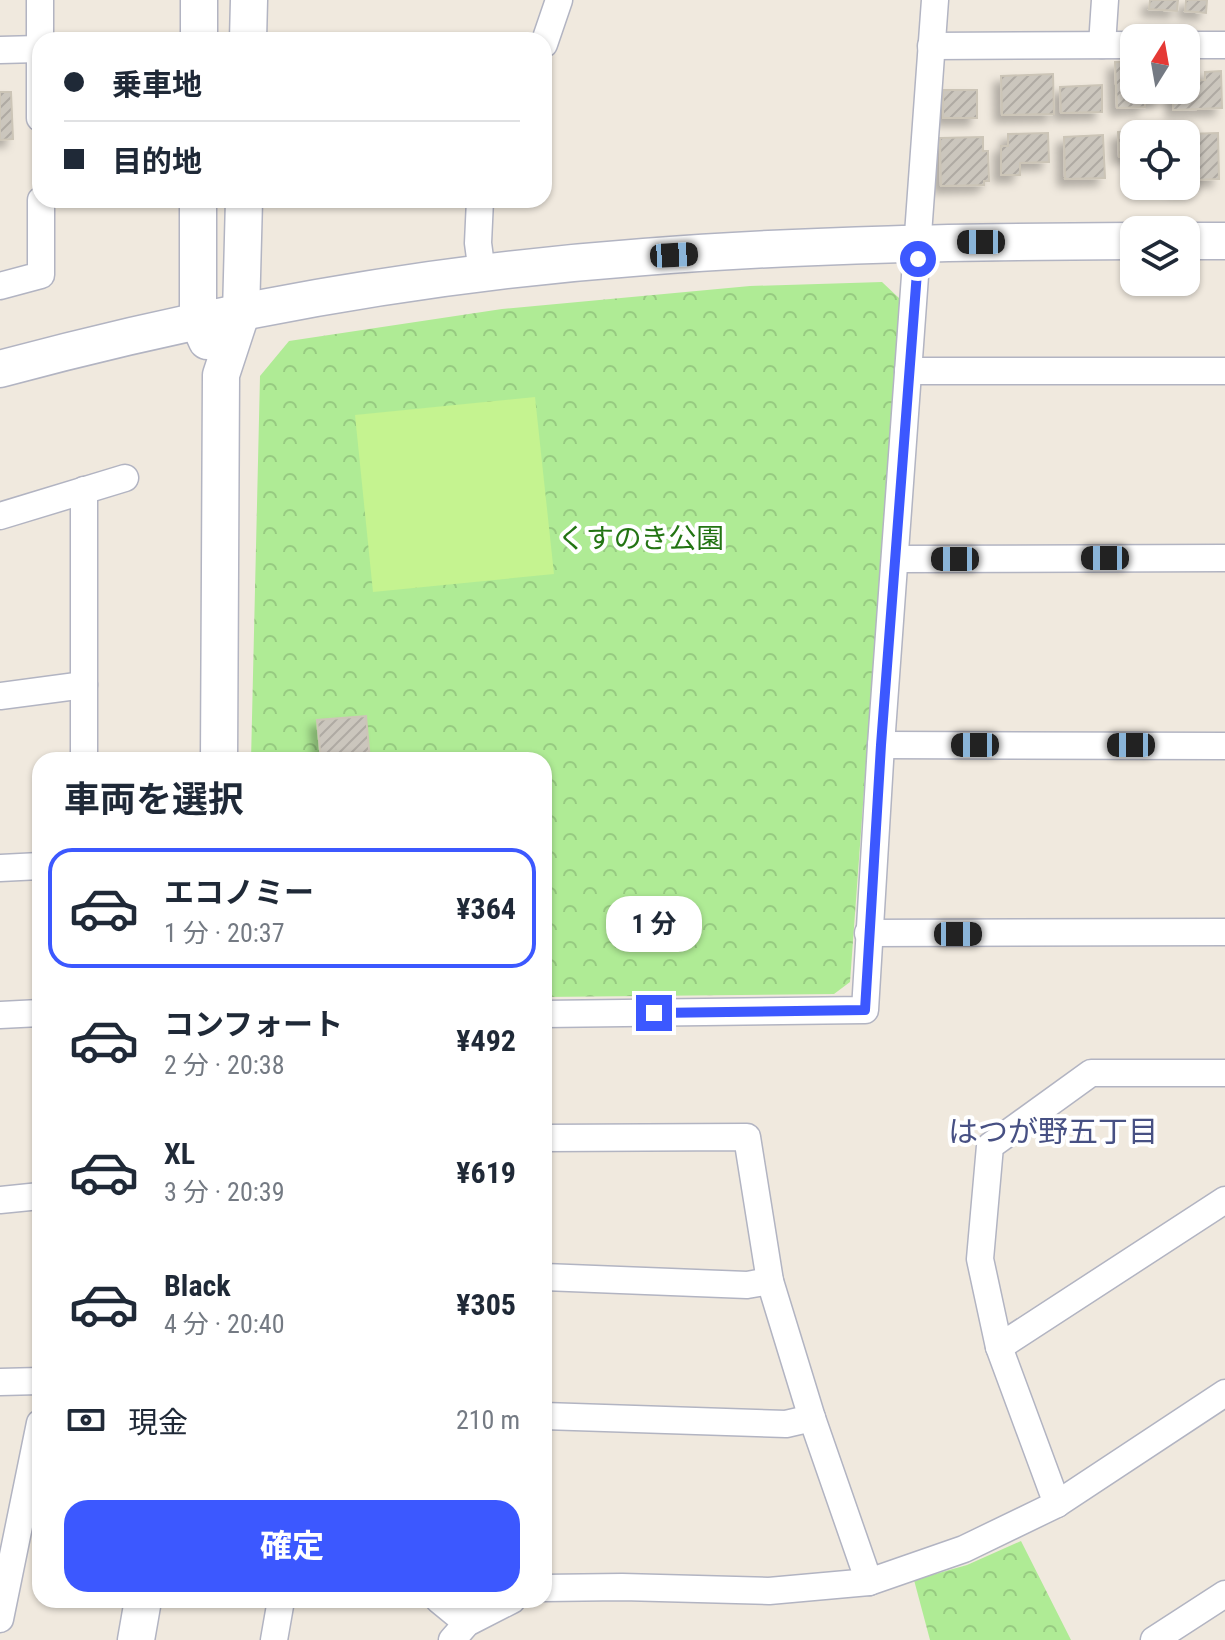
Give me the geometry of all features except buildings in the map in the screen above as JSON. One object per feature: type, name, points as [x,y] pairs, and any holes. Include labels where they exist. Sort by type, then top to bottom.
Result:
[{"type":"street","points":[[39,32],[40,0]]},
{"type":"street","points":[[199,0],[199,32]]},
{"type":"street","points":[[248,32],[249,0]]},
{"type":"street","points":[[548,32],[559,0]]},
{"type":"street","points":[[552,1014],[865,1010],[935,0]]},
{"type":"street","points":[[1102,45],[1105,0]]},
{"type":"street","points":[[931,46],[1120,45]]},
{"type":"street","points":[[1200,45],[1225,45]]},
{"type":"street","points":[[0,50],[32,49]]},
{"type":"street","points":[[0,286],[41,275],[41,208]]},
{"type":"street","points":[[198,208],[198,321],[221,375]]},
{"type":"street","points":[[219,752],[221,375],[241,314],[244,208]]},
{"type":"street","points":[[480,208],[478,243],[482,273]]},
{"type":"street","points":[[0,369],[103,341],[310,298],[482,273],[643,257],[919,243],[1120,241]]},
{"type":"street","points":[[1200,241],[1225,241]]},
{"type":"street","points":[[908,371],[1225,371]]},
{"type":"street","points":[[0,516],[125,478]]},
{"type":"street","points":[[84,490],[84,752]]},
{"type":"street","points":[[895,559],[1225,558]]},
{"type":"street","points":[[0,696],[84,685]]},
{"type":"street","points":[[881,745],[1225,746]]},
{"type":"street","points":[[0,868],[32,866]]},
{"type":"street","points":[[868,933],[1225,932]]},
{"type":"street","points":[[0,1015],[32,1013]]},
{"type":"street","points":[[1057,1504],[999,1347],[980,1259],[990,1146],[1091,1073],[1225,1073]]},
{"type":"street","points":[[552,1138],[747,1137],[770,1281],[812,1418],[869,1582]]},
{"type":"street","points":[[0,1200],[32,1197]]},
{"type":"street","points":[[999,1347],[1225,1200]]},
{"type":"street","points":[[552,1277],[747,1285],[770,1281]]},
{"type":"street","points":[[0,1382],[32,1381]]},
{"type":"street","points":[[552,1588],[769,1591],[869,1582],[964,1549],[1057,1504],[1225,1393]]},
{"type":"street","points":[[552,1416],[786,1424],[812,1418]]},
{"type":"street","points":[[0,1619],[6,1554],[32,1454]]},
{"type":"street","points":[[1154,1640],[1225,1594]]},
{"type":"street","points":[[136,1640],[142,1608]]},
{"type":"street","points":[[274,1640],[280,1608]]},
{"type":"street","points":[[444,1608],[460,1632],[499,1608]]},
{"type":"green space","name":"くすのき公園","points":[[882,282],[900,299],[850,982],[834,994],[552,997],[552,752],[251,752],[260,376],[289,341],[502,309],[750,286]]},
{"type":"green space","points":[[535,397],[554,574],[373,592],[355,415]]},
{"type":"green space","points":[[1021,1541],[1071,1640],[930,1640],[914,1580],[967,1565]]},
{"type":"district","name":"はつが野五丁目","points":[[1053,1132]]},
{"type":"route","points":[[654,1013],[865,1010],[881,745],[918,259]]}]
